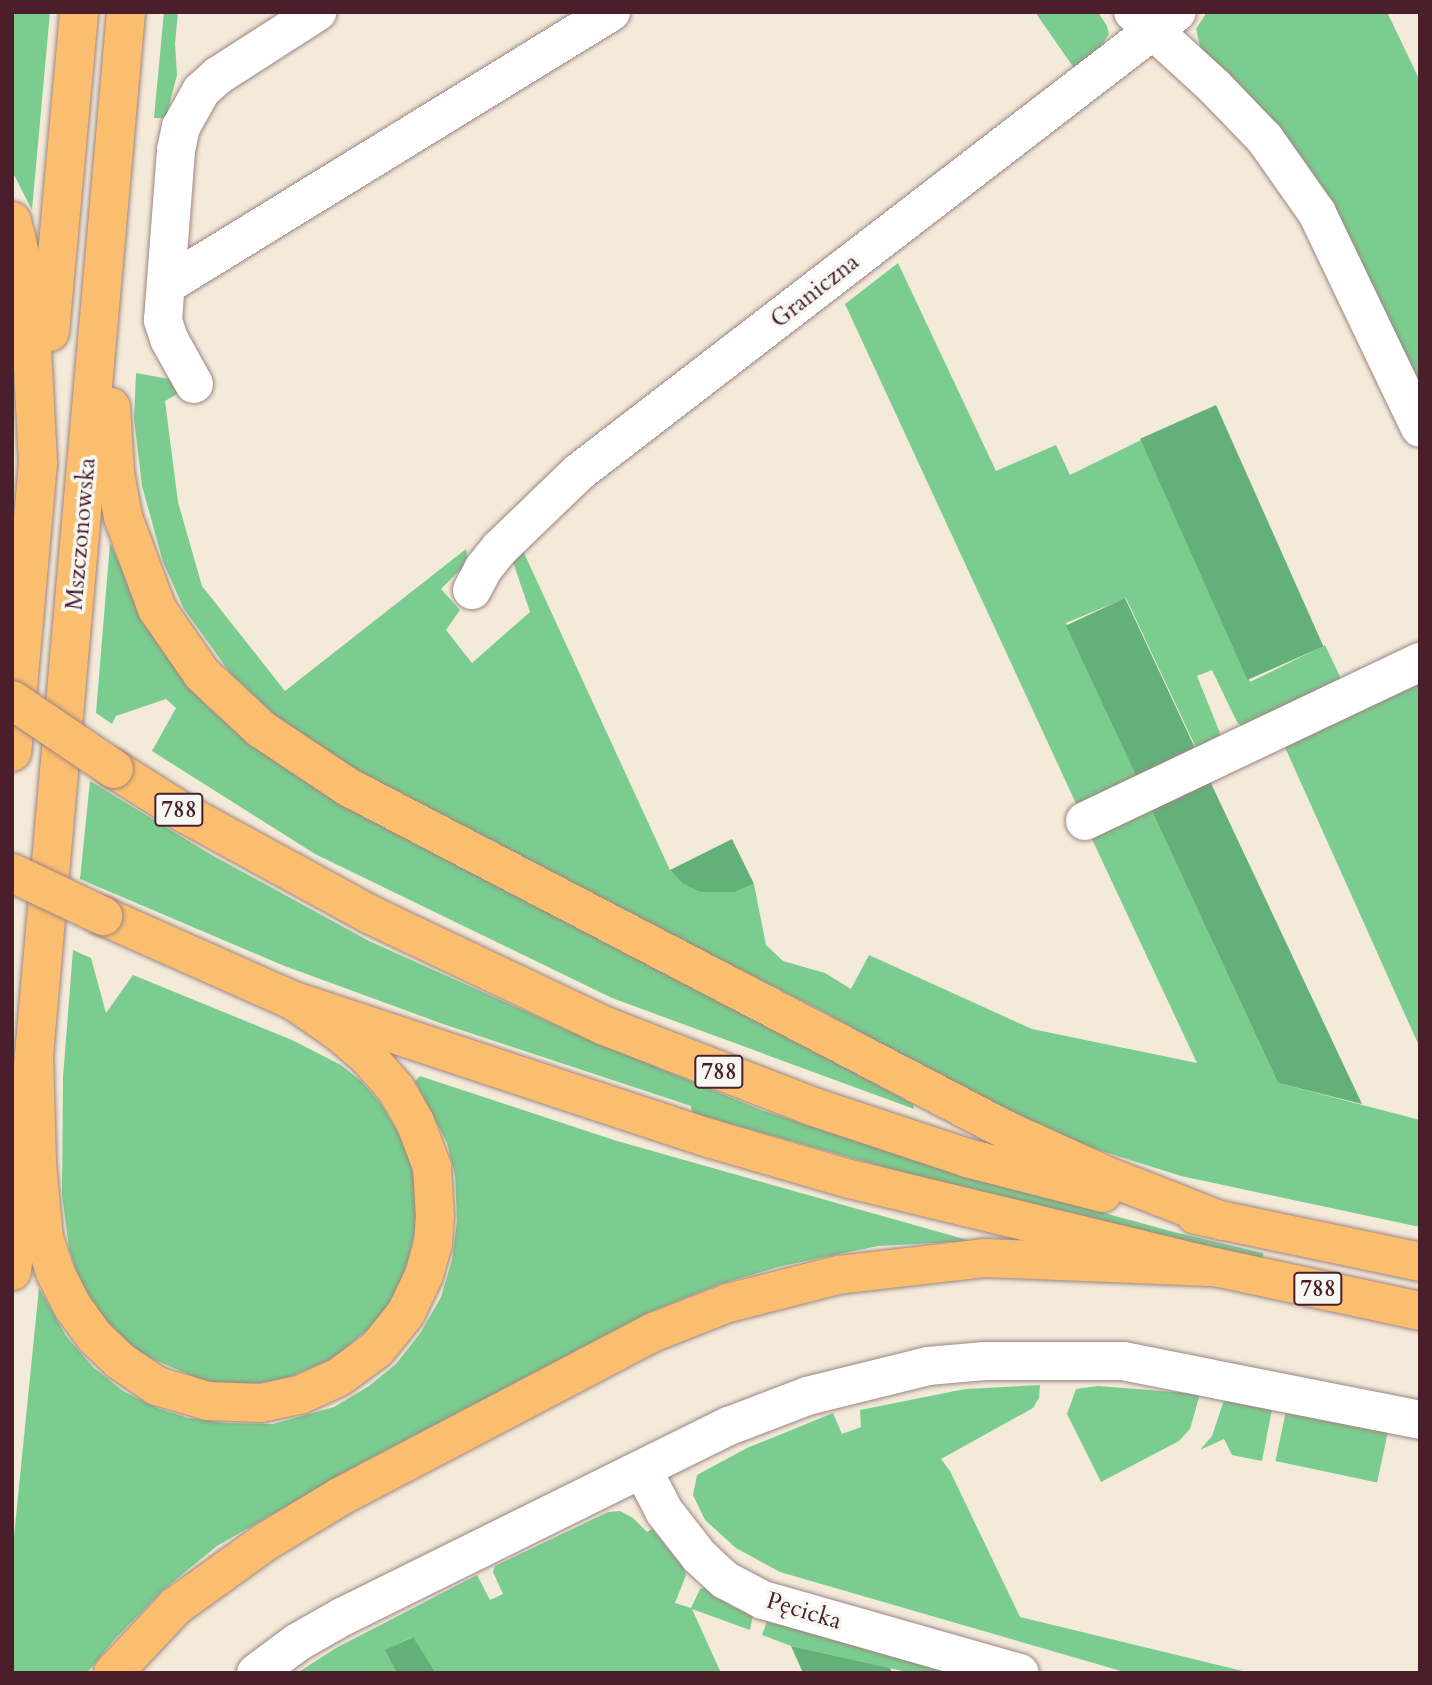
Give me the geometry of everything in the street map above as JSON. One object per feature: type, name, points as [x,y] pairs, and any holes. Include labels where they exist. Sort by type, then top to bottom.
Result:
[{"type":"main road","name":"Mszczonowska","points":[[38,463],[79,12]]},
{"type":"main road","name":"Mszczonowska","points":[[34,1056],[126,12]]},
{"type":"main road","points":[[12,221],[29,291],[38,463],[12,752]]},
{"type":"main road","points":[[105,258],[113,436],[123,517],[158,609],[182,648],[218,691],[261,729],[348,787],[1004,1129],[1107,1176],[1222,1221]]},
{"type":"main road","name":"788","points":[[12,700],[114,769],[235,842],[371,915],[605,1026],[738,1080],[967,1158],[1222,1221],[1420,1262]]},
{"type":"main road","points":[[12,873],[294,1001],[339,1032],[368,1057],[396,1089],[415,1122],[432,1167],[435,1217],[424,1275],[406,1313],[377,1349],[338,1377],[300,1395],[261,1403],[208,1401],[157,1386],[120,1361],[94,1336],[73,1307],[55,1272],[44,1238],[37,1163],[34,1056]]},
{"type":"main road","name":"788","points":[[294,1001],[724,1143],[850,1178],[1216,1267],[1420,1311]]},
{"type":"main road","points":[[12,1271],[34,1056]]},
{"type":"main road","points":[[113,1673],[176,1606],[265,1542],[330,1502],[654,1332],[727,1303],[838,1275],[986,1258],[1216,1267]]},
{"type":"street","points":[[194,384],[165,329],[163,320],[168,284],[176,150],[188,110],[201,91],[219,75],[317,12]]},
{"type":"street","points":[[168,284],[611,12]]},
{"type":"street","points":[[1155,18],[1265,139],[1317,213],[1420,428]]},
{"type":"street","name":"Graniczna","points":[[472,590],[499,549],[579,472],[1155,18]]},
{"type":"street","points":[[1085,821],[1420,662]]},
{"type":"street","points":[[256,1673],[298,1642],[342,1617],[729,1426],[807,1396],[929,1366],[985,1361],[1123,1361],[1420,1420]]},
{"type":"street","name":"Pęcicka","points":[[643,1470],[672,1522],[699,1556],[725,1580],[754,1595],[1020,1673]]},
{"type":"green space","points":[[12,12],[50,12],[32,210],[12,171]]},
{"type":"green space","points":[[164,12],[178,12],[175,44],[177,75],[166,118],[154,118]]},
{"type":"green space","points":[[1035,12],[1098,12],[1109,34],[1103,43],[1106,46],[1076,71]]},
{"type":"green space","points":[[1207,12],[1387,12],[1420,81],[1420,387],[1200,46],[1196,29]]},
{"type":"green space","points":[[898,263],[996,471],[1056,445],[1070,475],[1141,440],[1250,682],[1325,645],[1343,683],[1246,730],[1237,722],[1212,670],[1197,676],[1220,733],[1218,743],[1198,752],[1126,598],[1066,623],[1138,779],[1079,810],[845,304]]},
{"type":"green space","points":[[136,373],[169,379],[181,392],[165,401],[178,502],[202,586],[285,691],[466,549],[468,562],[441,589],[460,610],[446,630],[472,663],[530,612],[512,559],[518,553],[524,553],[670,870],[682,883],[735,892],[754,884],[766,945],[783,961],[825,973],[851,989],[869,955],[1032,1029],[1197,1063],[1090,835],[1150,807],[1278,1083],[1420,1120],[1420,1227],[1181,1176],[1083,1145],[970,1093],[822,1011],[539,868],[351,767],[280,720],[231,674],[184,609],[163,562],[142,486],[134,419]]},
{"type":"green space","points":[[1216,405],[1323,646],[1248,680],[1140,439]]},
{"type":"green space","points":[[110,543],[144,617],[172,664],[207,706],[247,741],[289,771],[803,1044],[913,1104],[914,1109],[612,998],[315,854],[152,751],[176,708],[166,699],[116,716],[112,724],[96,713]]},
{"type":"green space","points":[[1125,598],[1197,752],[1138,780],[1066,625]]},
{"type":"green space","points":[[1420,674],[1420,1048],[1284,745],[1416,686]]},
{"type":"green space","points":[[1209,779],[1362,1104],[1278,1083],[1150,807]]},
{"type":"green space","points":[[90,781],[210,854],[369,941],[574,1033],[761,1110],[942,1169],[1174,1232],[1263,1253],[1263,1259],[941,1183],[692,1113],[691,1106],[443,1024],[282,965],[80,879]]},
{"type":"green space","points":[[732,839],[754,884],[735,892],[701,892],[682,883],[670,870]]},
{"type":"green space","points":[[73,950],[91,958],[106,1013],[133,975],[292,1040],[341,1065],[361,1081],[381,1104],[407,1147],[415,1173],[419,1202],[414,1235],[405,1275],[379,1320],[332,1359],[287,1378],[253,1384],[209,1383],[141,1354],[103,1320],[78,1277],[69,1248],[62,1195],[63,1077]]},
{"type":"green space","points":[[420,1076],[617,1141],[971,1241],[878,1246],[782,1266],[720,1284],[650,1312],[360,1464],[217,1546],[163,1590],[113,1641],[87,1673],[12,1673],[12,1556],[39,1288],[66,1336],[93,1367],[123,1391],[157,1408],[188,1418],[227,1423],[273,1424],[334,1407],[369,1386],[396,1364],[421,1332],[441,1297],[452,1260],[457,1220],[455,1175],[447,1143],[415,1081]]},
{"type":"green space","points":[[1040,1385],[1039,1398],[1033,1408],[941,1459],[950,1471],[1020,1617],[1251,1673],[1128,1673],[780,1572],[736,1548],[705,1520],[693,1495],[697,1475],[747,1448],[833,1413],[842,1434],[861,1427],[860,1410],[965,1389]]},
{"type":"green space","points":[[1098,1386],[1200,1394],[1190,1429],[1179,1441],[1101,1482],[1067,1414],[1076,1389]]},
{"type":"green space","points":[[1224,1400],[1272,1409],[1262,1461],[1232,1455],[1224,1439],[1200,1450],[1212,1436]]},
{"type":"green space","points":[[1286,1411],[1388,1433],[1377,1483],[1275,1461]]},
{"type":"green space","points":[[620,1511],[633,1518],[647,1532],[652,1529],[683,1567],[686,1575],[675,1603],[691,1608],[700,1589],[706,1587],[733,1607],[753,1614],[750,1630],[692,1609],[721,1673],[436,1673],[412,1637],[386,1650],[397,1673],[297,1673],[336,1648],[477,1575],[490,1600],[503,1594],[493,1572],[495,1566],[608,1512]]},
{"type":"green space","points":[[767,1621],[980,1673],[911,1673],[791,1646],[762,1635]]},
{"type":"green space","points":[[413,1637],[436,1673],[397,1673],[385,1650]]},
{"type":"green space","points":[[791,1646],[890,1668],[892,1673],[803,1673]]}]
